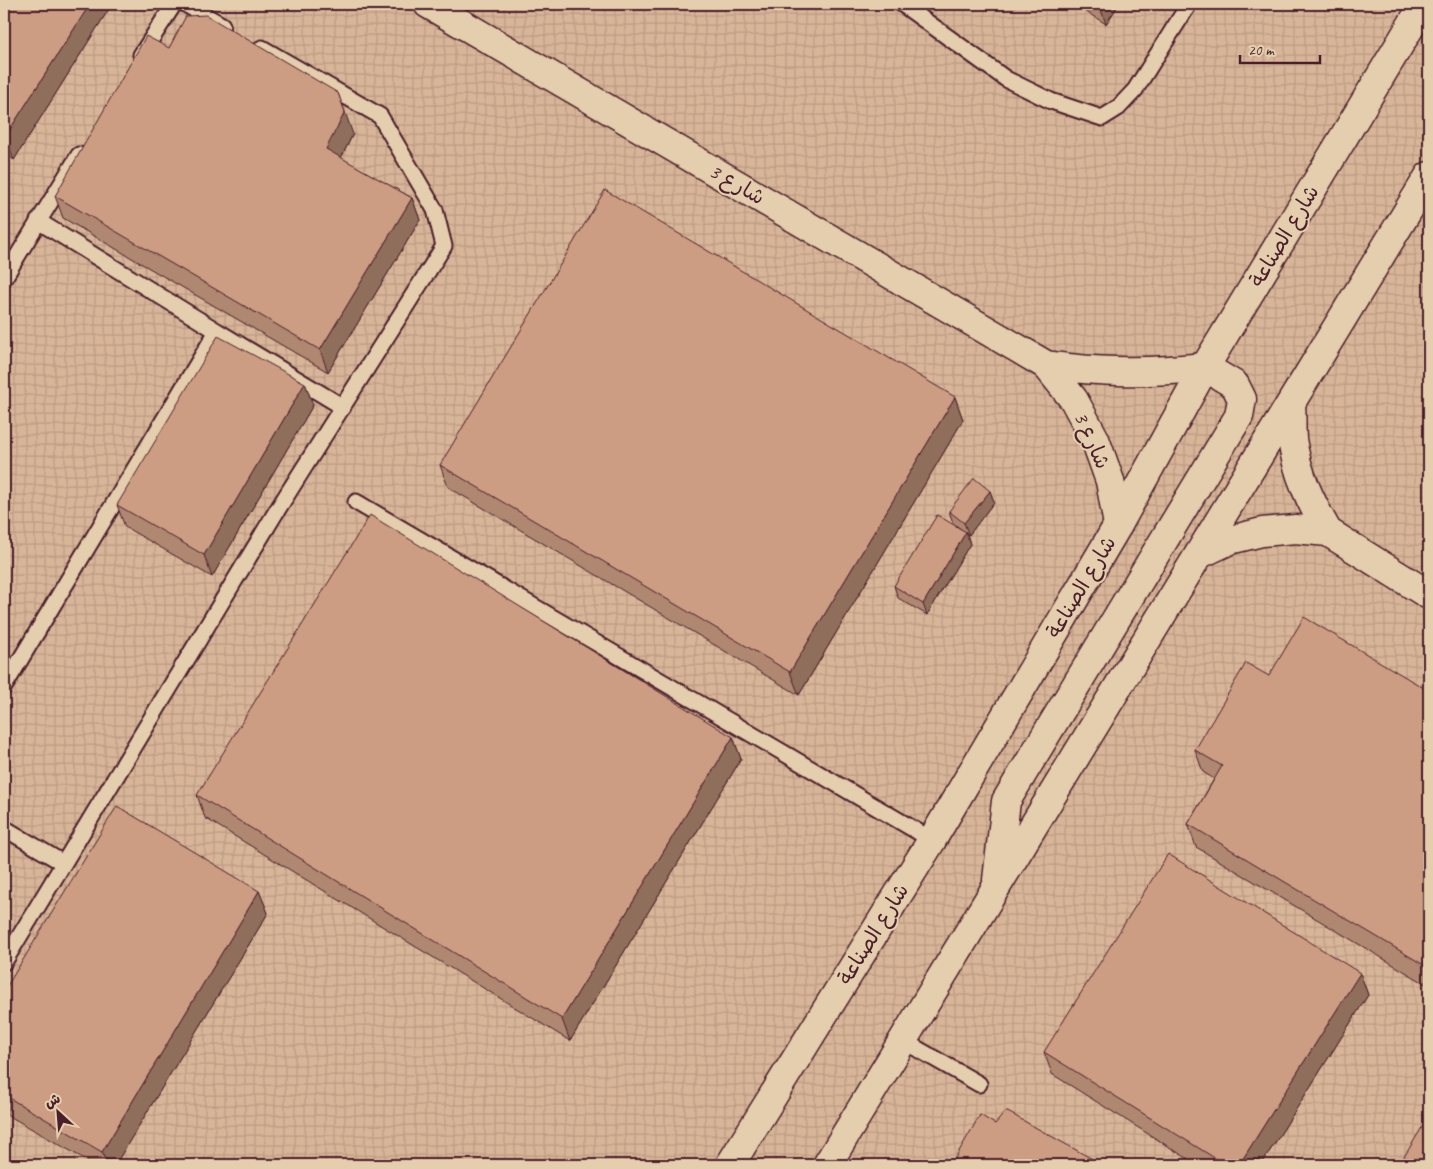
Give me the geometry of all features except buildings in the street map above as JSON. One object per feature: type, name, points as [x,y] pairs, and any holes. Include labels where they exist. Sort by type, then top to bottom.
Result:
[{"type":"street","name":"شارع 3","points":[[428,4],[1046,365],[1074,400],[1095,439],[1110,481],[1118,525]]},
{"type":"street","name":"شارع الصناعة","points":[[730,1165],[932,840],[1118,525],[1205,367],[1424,4]]},
{"type":"street","points":[[828,1165],[902,1040],[996,889],[1429,176]]},
{"type":"street","name":"شارع 3","points":[[1046,365],[1110,372],[1166,371],[1205,367]]},
{"type":"street","points":[[996,889],[1006,802],[1239,416],[1242,399],[1235,385],[1205,367]]},
{"type":"street","points":[[1291,404],[1292,438],[1299,472],[1311,503],[1328,532]]},
{"type":"street","points":[[1200,554],[1230,540],[1262,532],[1295,529],[1328,532],[1429,595]]},
{"type":"lane","points":[[132,70],[174,4]]},
{"type":"lane","points":[[184,4],[236,33]]},
{"type":"lane","points":[[902,4],[1006,79],[1051,101],[1102,118],[1118,108],[1135,90],[1189,4]]},
{"type":"lane","points":[[4,962],[276,512],[444,246],[434,210],[380,116],[252,43]]},
{"type":"lane","points":[[4,278],[85,146]]},
{"type":"lane","points":[[38,221],[343,407]]},
{"type":"lane","points":[[4,687],[217,331]]},
{"type":"lane","points":[[356,502],[932,840]]},
{"type":"lane","points":[[4,828],[63,863]]},
{"type":"lane","points":[[902,1040],[979,1084]]},
{"type":"shaded area","points":[[4,4],[1429,4],[1429,1165],[4,1165]]}]
